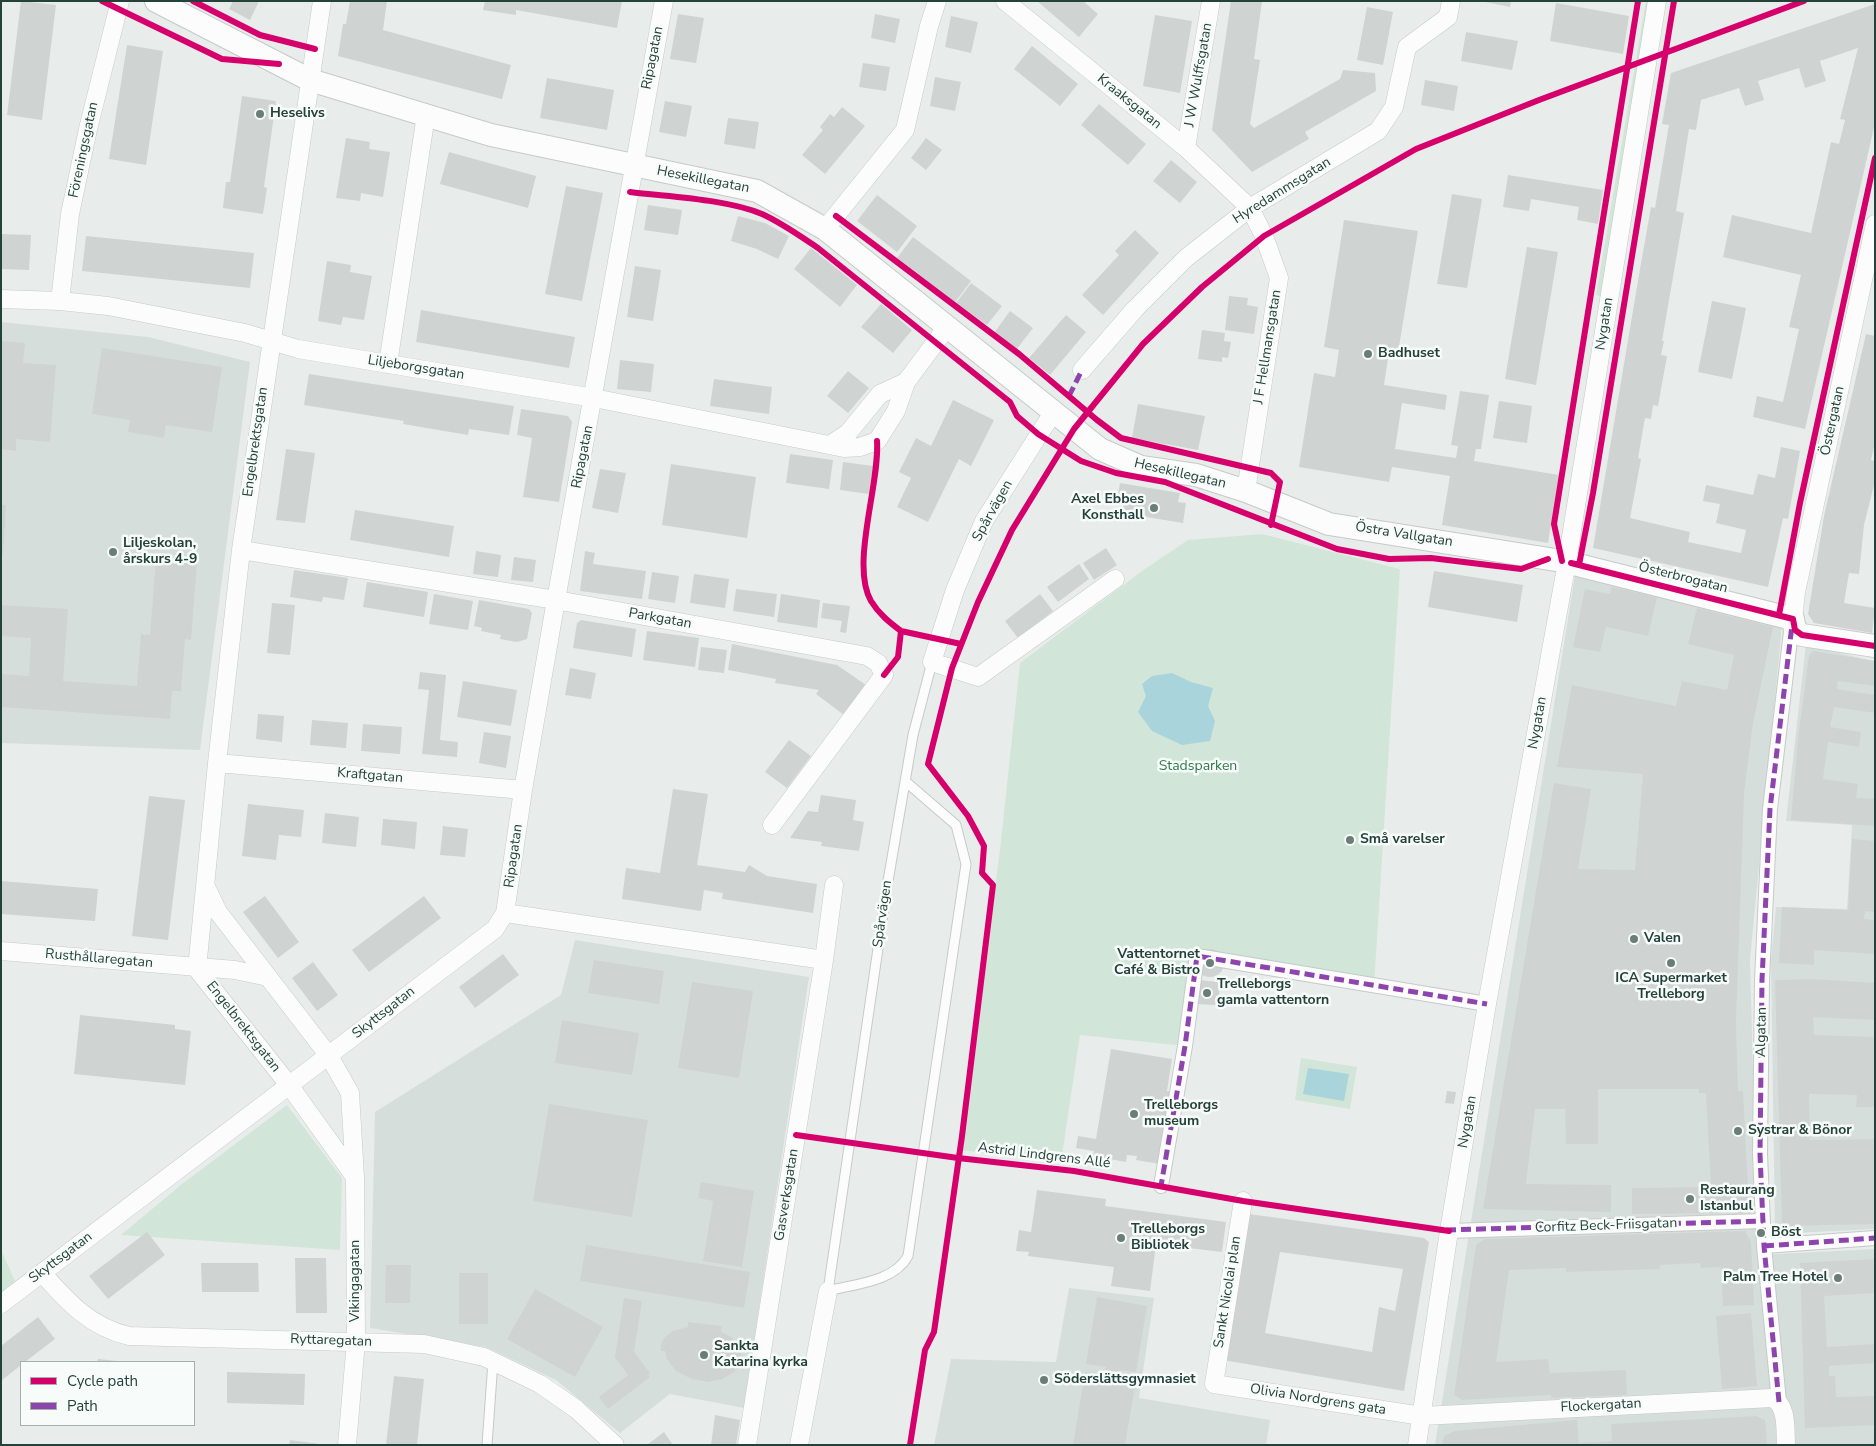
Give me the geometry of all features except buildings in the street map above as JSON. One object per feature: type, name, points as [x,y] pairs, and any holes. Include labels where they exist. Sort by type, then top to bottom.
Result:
[{"type":"street","name":"Föreningsgatan","points":[[60,301],[72,204],[88,129],[120,1]]},
{"type":"street","name":"Hesekillegatan","points":[[156,1],[310,80],[490,135],[757,191],[825,229],[1054,411],[1100,450],[1141,467],[1196,474],[1246,491]]},
{"type":"street","name":"Engelbrektsgatan","points":[[290,1085],[197,969],[216,763],[241,550],[322,1]]},
{"type":"street","name":"Ripagatan","points":[[505,913],[523,790],[556,600],[594,398],[633,166],[664,1]]},
{"type":"street","name":"Kraaksgatan","points":[[1005,1],[1186,148],[1250,208]]},
{"type":"street","name":"J W Wulffsgatan","points":[[1186,148],[1211,1]]},
{"type":"street","name":"Hyredammsgatan","points":[[1082,370],[1134,310],[1186,258],[1250,208],[1378,132],[1394,107],[1407,47],[1448,17],[1451,1]]},
{"type":"street","name":"Nygatan","points":[[1417,1445],[1449,1231],[1487,1004],[1567,562],[1657,1]]},
{"type":"street","points":[[825,229],[905,130],[929,26],[938,2]]},
{"type":"street","points":[[388,364],[426,115]]},
{"type":"street","name":"J F Hellmansgatan","points":[[1246,491],[1278,278],[1274,259],[1250,208]]},
{"type":"street","name":"Östergatan","points":[[1792,619],[1798,582],[1875,224]]},
{"type":"street","name":"Liljeborgsgatan","points":[[1,299],[60,301],[108,306],[245,333],[298,349],[594,398],[844,448],[860,447],[877,440],[896,411],[906,382],[947,327]]},
{"type":"street","name":"Liljeborgsgatan","points":[[830,445],[848,433],[880,394],[906,382]]},
{"type":"street","name":"Spårvägen","points":[[932,662],[955,590],[984,520],[1054,411]]},
{"type":"street","name":"Östra Vallgatan","points":[[1246,491],[1329,524],[1567,562]]},
{"type":"street","name":"Parkgatan","points":[[241,550],[556,600],[867,656],[878,663],[884,675],[772,825]]},
{"type":"street","name":"Österbrogatan","points":[[1567,562],[1792,619]]},
{"type":"street","points":[[932,662],[978,677],[1115,579]]},
{"type":"street","points":[[1792,619],[1795,630],[1802,635],[1875,646]]},
{"type":"street","name":"Algatan","points":[[1786,1445],[1784,1414],[1779,1402],[1764,1246],[1760,1154],[1762,980],[1770,816],[1792,619]]},
{"type":"street","name":"Kraftgatan","points":[[216,763],[523,790]]},
{"type":"street","points":[[205,885],[218,912],[329,1056]]},
{"type":"street","name":"Gasverksgatan","points":[[747,1445],[824,960],[834,885]]},
{"type":"street","points":[[505,913],[824,960]]},
{"type":"street","name":"Skyttsgatan","points":[[1,1304],[495,929],[505,913]]},
{"type":"street","name":"Rusthållaregatan","points":[[1,951],[197,969]]},
{"type":"street","points":[[1161,1186],[1185,1046],[1197,956],[1487,1004]]},
{"type":"street","name":"Engelbrektsgatan","points":[[197,969],[235,970],[268,977]]},
{"type":"street","name":"Vikingagatan","points":[[329,1056],[350,1093],[355,1177],[356,1341],[347,1445]]},
{"type":"street","points":[[290,1085],[355,1177]]},
{"type":"street","name":"Sankt Nicolai plan","points":[[1214,1384],[1243,1201]]},
{"type":"street","name":"Corfitz Beck-Friisgatan","points":[[1449,1231],[1763,1221]]},
{"type":"street","points":[[1764,1246],[1875,1238]]},
{"type":"street","name":"Ryttaregatan","points":[[42,1272],[69,1304],[108,1331],[129,1336],[424,1344],[484,1357],[540,1384],[576,1409],[615,1445]]},
{"type":"street","name":"Spårvägen","points":[[798,1445],[828,1291]]},
{"type":"street","name":"Olivia Nordgrens gata","points":[[1214,1384],[1422,1416]]},
{"type":"street","name":"Flockergatan","points":[[1422,1416],[1765,1397],[1779,1402]]},
{"type":"lane","name":"Spårvägen","points":[[828,1291],[887,887],[913,735],[932,662]]},
{"type":"lane","points":[[828,1291],[895,1273],[904,1265],[908,1256],[921,1175],[966,864],[956,825],[905,781]]},
{"type":"lane","points":[[488,1445],[493,1361]]},
{"type":"shaded area","name":"Liljeskolan, årskurs 4-9","points":[[1,322],[148,337],[250,362],[200,750],[1,743]]},
{"type":"shaded area","points":[[1575,575],[1782,625],[1750,960],[1758,1255],[1875,1249],[1875,1445],[1435,1445]]},
{"type":"shaded area","points":[[1806,644],[1875,662],[1875,1229],[1775,1234],[1771,961],[1776,907],[1847,909],[1852,825],[1786,821]]},
{"type":"shaded area","points":[[575,940],[809,977],[744,1408],[670,1394],[620,1433],[556,1380],[486,1347],[370,1328],[375,1112],[561,995]]},
{"type":"shaded area","name":"Söderslättsgymnasiet","points":[[1069,1288],[1154,1298],[1139,1398],[1270,1420],[1266,1445],[934,1445],[951,1359],[1056,1362]]},
{"type":"green space","points":[[1646,1],[1666,1],[1617,301],[1596,295]]},
{"type":"green space","name":"Stadsparken","points":[[1262,534],[1400,569],[1374,986],[1197,956],[1185,1046],[1080,1035],[1061,1162],[960,1150],[1000,850],[1020,663],[1142,571],[1188,540]]},
{"type":"green space","points":[[1301,1058],[1357,1067],[1350,1109],[1295,1100]]},
{"type":"green space","points":[[287,1105],[342,1178],[340,1250],[121,1235],[182,1184]]},
{"type":"green space","points":[[1,1250],[15,1281],[1,1292]]},
{"type":"water","points":[[1172,673],[1191,682],[1213,688],[1208,706],[1215,721],[1210,741],[1182,745],[1152,731],[1138,712],[1146,696],[1142,684],[1152,676]]},
{"type":"water","points":[[1308,1068],[1349,1074],[1344,1101],[1303,1094]]},
{"type":"marked path","points":[[1069,396],[1082,370]]},
{"type":"marked path","points":[[1779,1402],[1764,1246],[1760,1154],[1762,980],[1770,809],[1792,625]]},
{"type":"marked path","points":[[1164,1187],[1161,1186],[1185,1046],[1197,956],[1487,1004]]},
{"type":"marked path","points":[[1446,1230],[1763,1221]]},
{"type":"marked path","points":[[1764,1246],[1875,1238]]},
{"type":"cycle path","points":[[102,1],[222,59],[279,64]]},
{"type":"cycle path","points":[[193,1],[260,35],[315,49]]},
{"type":"cycle path","points":[[1562,561],[1554,524],[1638,1]]},
{"type":"cycle path","points":[[1579,565],[1593,493],[1674,1]]},
{"type":"cycle path","points":[[910,1445],[925,1350],[934,1332],[962,1136],[993,885],[982,873],[984,846],[968,816],[928,764],[952,668],[978,602],[1012,530],[1074,429],[1143,344],[1202,287],[1264,236],[1416,149],[1539,100],[1804,1]]},
{"type":"cycle path","points":[[1779,615],[1800,503],[1875,158]]},
{"type":"cycle path","points":[[630,192],[697,199],[732,205],[762,214],[784,226],[818,248],[1010,402],[1017,416],[1038,434],[1081,461],[1116,473],[1165,482],[1337,549],[1389,559],[1431,558],[1521,569],[1548,559]]},
{"type":"cycle path","points":[[836,216],[1019,354],[1121,438],[1271,473],[1280,482],[1271,525]]},
{"type":"cycle path","points":[[877,441],[877,459],[864,546],[865,586],[877,610],[901,631]]},
{"type":"cycle path","points":[[1571,563],[1793,619],[1795,630],[1802,635],[1875,646]]},
{"type":"cycle path","points":[[884,675],[898,657],[901,631],[961,644]]},
{"type":"cycle path","name":"Astrid Lindgrens Allé","points":[[796,1135],[958,1158],[1074,1171],[1243,1201],[1449,1231]]},
{"type":"place","name":"Heselivs","points":[[260,114]]},
{"type":"place","name":"Badhuset","points":[[1368,354]]},
{"type":"place","name":"Axel Ebbes Konsthall","points":[[1154,508]]},
{"type":"place","name":"Liljeskolan, årskurs 4-9","points":[[113,552]]},
{"type":"place","name":"Små varelser","points":[[1350,840]]},
{"type":"place","name":"Valen","points":[[1634,939]]},
{"type":"place","name":"Vattentornet Café & Bistro","points":[[1210,963]]},
{"type":"place","name":"ICA Supermarket Trelleborg","points":[[1671,963]]},
{"type":"place","name":"Trelleborgs gamla vattentorn","points":[[1207,993]]},
{"type":"place","name":"Trelleborgs museum","points":[[1134,1114]]},
{"type":"place","name":"Systrar & Bönor","points":[[1738,1131]]},
{"type":"place","name":"Restaurang Istanbul","points":[[1690,1199]]},
{"type":"place","name":"Böst","points":[[1761,1233]]},
{"type":"place","name":"Trelleborgs Bibliotek","points":[[1121,1238]]},
{"type":"place","name":"Palm Tree Hotel","points":[[1838,1278]]},
{"type":"place","name":"Sankta Katarina kyrka","points":[[704,1355]]},
{"type":"place","name":"Söderslättsgymnasiet","points":[[1044,1380]]}]
